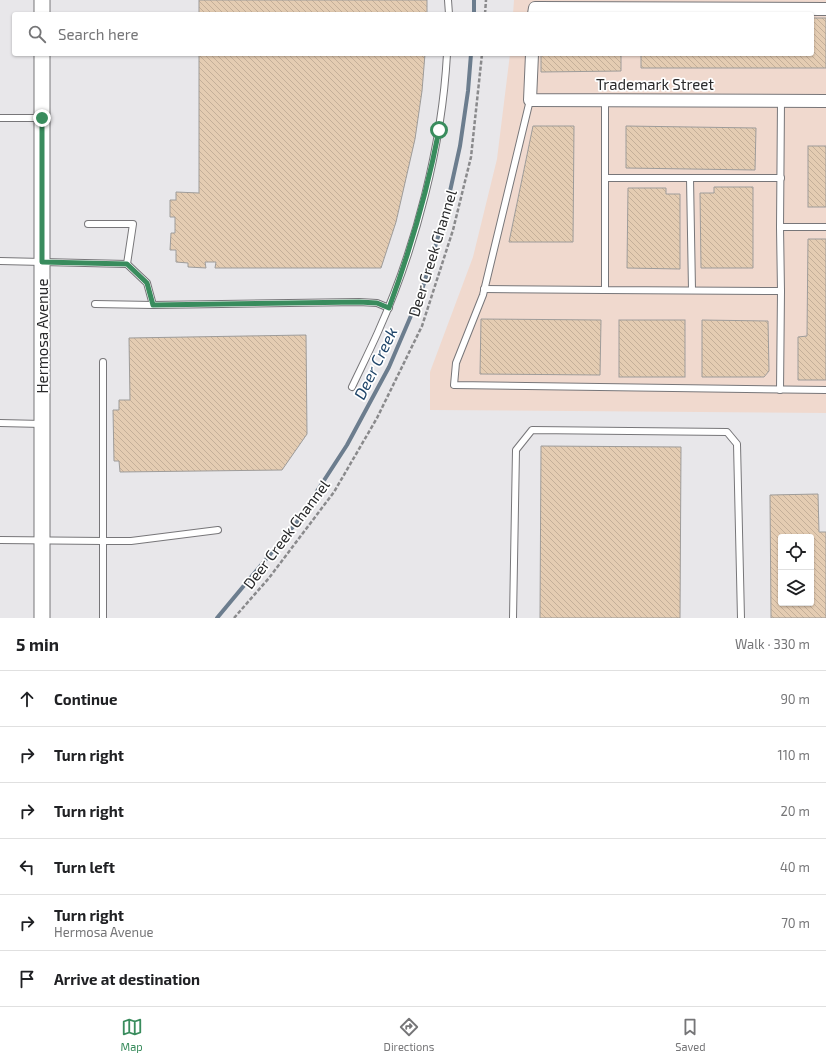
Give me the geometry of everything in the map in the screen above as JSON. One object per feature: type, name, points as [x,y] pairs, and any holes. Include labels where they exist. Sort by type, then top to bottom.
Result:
[{"type":"street","points":[[42,0],[42,12]]},
{"type":"street","points":[[534,12],[535,8],[826,9]]},
{"type":"street","name":"Hermosa Avenue","points":[[42,56],[42,618]]},
{"type":"street","points":[[530,100],[532,56]]},
{"type":"street","name":"Trademark Street","points":[[530,100],[826,101]]},
{"type":"lane","points":[[448,0],[449,12]]},
{"type":"lane","points":[[352,387],[389,308],[407,257],[432,166],[443,101],[447,56]]},
{"type":"lane","points":[[530,100],[484,289],[456,363],[454,385],[826,390]]},
{"type":"lane","points":[[605,100],[605,290]]},
{"type":"lane","points":[[780,390],[782,101]]},
{"type":"lane","points":[[0,118],[42,118]]},
{"type":"lane","points":[[605,178],[781,178]]},
{"type":"lane","points":[[690,178],[692,290]]},
{"type":"lane","points":[[88,224],[133,224],[127,264]]},
{"type":"lane","points":[[780,227],[826,227]]},
{"type":"lane","points":[[0,261],[127,264],[147,283],[153,305]]},
{"type":"lane","points":[[484,289],[781,291]]},
{"type":"lane","points":[[95,304],[153,305],[359,302],[377,303],[389,308]]},
{"type":"lane","points":[[103,362],[103,618]]},
{"type":"lane","points":[[0,423],[42,424]]},
{"type":"lane","points":[[513,618],[516,450],[532,430],[727,432],[737,444],[741,618]]},
{"type":"lane","points":[[0,540],[131,541],[218,530]]},
{"type":"path","points":[[485,12],[486,0]]},
{"type":"path","name":"Deer Creek Channel","points":[[234,618],[270,578],[334,492],[376,418],[422,326],[453,230],[471,157],[482,56]]},
{"type":"shaded area","points":[[514,0],[826,0],[826,413],[430,410],[430,372],[473,257],[497,159],[510,56],[814,56],[814,12],[513,12]]},
{"type":"building","points":[[199,0],[427,0],[427,12],[199,12]]},
{"type":"building","points":[[814,18],[826,18],[826,68],[641,68],[641,56],[814,56]]},
{"type":"building","points":[[199,56],[425,56],[422,91],[415,139],[396,222],[381,268],[215,268],[216,262],[205,262],[206,268],[188,267],[188,263],[176,262],[176,250],[170,250],[171,233],[175,233],[175,217],[170,217],[170,200],[176,200],[176,192],[199,193]]},
{"type":"building","points":[[541,56],[621,56],[621,71],[541,72]]},
{"type":"building","points":[[533,126],[574,126],[573,242],[509,242]]},
{"type":"building","points":[[626,126],[756,128],[755,170],[626,168]]},
{"type":"building","points":[[808,146],[826,146],[826,207],[808,207]]},
{"type":"building","points":[[714,187],[753,187],[753,268],[701,268],[700,193],[714,193]]},
{"type":"building","points":[[628,188],[666,188],[666,194],[680,194],[680,269],[627,268]]},
{"type":"building","points":[[808,239],[826,239],[826,380],[798,380],[798,337],[807,336]]},
{"type":"building","points":[[481,319],[601,320],[600,375],[480,374]]},
{"type":"building","points":[[619,320],[685,320],[685,377],[619,377]]},
{"type":"building","points":[[702,320],[768,321],[769,371],[764,377],[702,377]]},
{"type":"building","points":[[306,335],[307,434],[282,470],[120,472],[119,461],[114,461],[113,410],[119,410],[119,400],[130,400],[129,338]]},
{"type":"building","points":[[541,446],[681,447],[680,618],[540,618]]},
{"type":"building","points":[[818,494],[819,532],[826,532],[826,618],[771,618],[770,495]]},
{"type":"waterway","name":"Deer Creek","points":[[474,0],[474,12]]},
{"type":"waterway","name":"Deer Creek","points":[[217,618],[297,522],[347,445],[389,367],[422,290],[445,214],[460,146],[468,91],[471,56]]},
{"type":"route","points":[[42,118],[42,262],[127,264],[147,283],[153,305],[371,302],[389,308],[407,257],[423,201],[439,130]]}]
